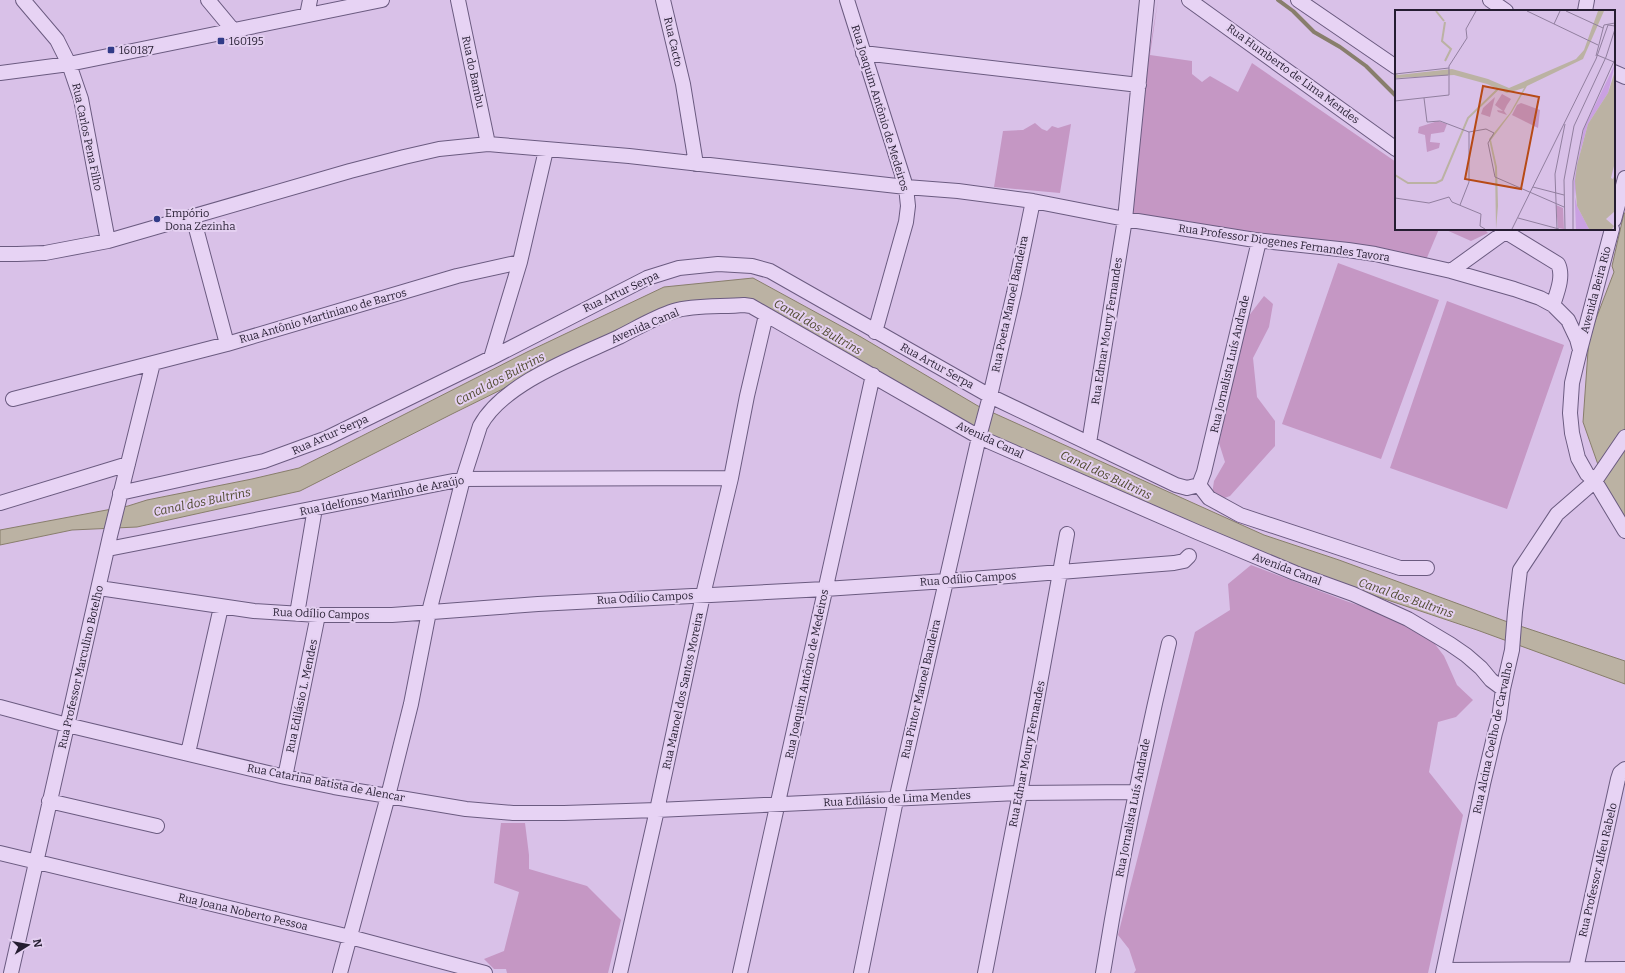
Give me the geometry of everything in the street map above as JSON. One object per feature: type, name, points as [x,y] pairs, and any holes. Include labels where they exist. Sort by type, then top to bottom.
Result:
[{"type":"street","name":"Rua Carlos Pena Filho","points":[[23,0],[57,40],[69,64],[81,99],[108,241]]},
{"type":"street","points":[[208,0],[232,30]]},
{"type":"street","points":[[306,15],[310,0]]},
{"type":"street","points":[[0,73],[69,64],[382,0]]},
{"type":"street","name":"Rua do Bambu","points":[[458,0],[488,144]]},
{"type":"street","name":"Rua Cacto","points":[[663,0],[683,84],[696,164]]},
{"type":"street","name":"Rua Joaquim Antônio de Medeiros","points":[[847,0],[906,187],[908,206],[906,222],[893,273],[875,332]]},
{"type":"street","name":"Rua Edmar Moury Fernandes","points":[[1089,443],[1125,219],[1147,0]]},
{"type":"street","name":"Rua Humberto de Lima Mendes","points":[[1189,0],[1395,148]]},
{"type":"street","points":[[1298,0],[1395,66]]},
{"type":"street","points":[[1490,0],[1505,10]]},
{"type":"street","points":[[1585,10],[1587,0]]},
{"type":"street","points":[[863,53],[1139,85]]},
{"type":"street","points":[[1615,72],[1625,77]]},
{"type":"street","name":"Rua Professor Diogenes Fernandes Tavora","points":[[0,254],[45,253],[108,241],[350,171],[404,157],[438,149],[488,144],[629,156],[906,187],[958,191],[1033,201],[1125,219],[1259,241],[1375,254],[1451,272],[1528,293],[1553,305],[1568,320],[1577,339],[1580,350]]},
{"type":"street","points":[[491,358],[520,262],[546,150]]},
{"type":"street","points":[[1615,182],[1625,168]]},
{"type":"street","points":[[1615,216],[1625,178]]},
{"type":"street","name":"Rua Poeta Manoel Bandeira","points":[[989,402],[1033,201]]},
{"type":"street","points":[[193,217],[227,344]]},
{"type":"street","points":[[1451,272],[1503,230],[1559,266],[1560,278],[1553,305]]},
{"type":"street","name":"Avenida Beira Rio","points":[[1580,350],[1612,230]]},
{"type":"street","name":"Rua Jornalista Luís Andrade","points":[[1199,485],[1204,472],[1259,241]]},
{"type":"street","name":"Rua Antônio Martiniano de Barros","points":[[13,399],[227,344],[457,276],[520,262]]},
{"type":"street","name":"Rua Artur Serpa","points":[[119,497],[287,454],[327,438],[491,358],[647,278],[674,269],[697,265],[736,264],[752,266],[770,271],[875,332],[989,402],[1089,443],[1176,485],[1187,488],[1199,485]]},
{"type":"street","name":"Avenida Canal","points":[[464,479],[483,420],[492,408],[509,393],[541,374],[674,311],[744,305],[751,306],[873,375],[944,418],[1268,562],[1382,606],[1408,619],[1450,644],[1476,664],[1491,680],[1503,689]]},
{"type":"street","name":"Rua Manoel dos Santos Moreira","points":[[620,973],[766,315]]},
{"type":"street","points":[[1580,350],[1572,383],[1570,413],[1572,433],[1578,458],[1587,474],[1598,478],[1625,531]]},
{"type":"street","name":"Rua Professor Marculino Botelho","points":[[11,973],[119,497],[154,363]]},
{"type":"street","name":"Rua Joaquim Antônio de Medeiros","points":[[740,973],[779,804],[873,375]]},
{"type":"street","name":"Rua Pintor Manoel Bandeira","points":[[861,973],[896,800],[980,434],[989,402]]},
{"type":"street","name":"Rua Alcina Coelho de Carvalho","points":[[1444,972],[1483,784],[1499,719],[1503,689],[1512,650],[1520,570],[1557,514],[1598,478],[1625,437]]},
{"type":"street","points":[[0,503],[128,464]]},
{"type":"street","name":"Rua Idelfonso Marinho de Araújo","points":[[109,542],[315,508],[464,479],[731,478]]},
{"type":"street","points":[[340,973],[388,796],[410,704],[429,612],[464,479]]},
{"type":"street","points":[[1199,485],[1209,498],[1240,515],[1400,568],[1427,568]]},
{"type":"street","points":[[297,614],[315,508]]},
{"type":"street","name":"Rua Edmar Moury Fernandes","points":[[985,973],[1020,793],[1067,534]]},
{"type":"street","name":"Rua Odílio Campos","points":[[99,588],[221,607],[297,614],[384,615],[703,594],[825,589],[946,581],[1174,563],[1184,561],[1189,556]]},
{"type":"street","points":[[188,753],[221,607]]},
{"type":"street","name":"Rua Edilásio L. Mendes","points":[[285,777],[318,615]]},
{"type":"street","name":"Rua Jornalista Luís Andrade","points":[[1103,973],[1114,904],[1151,716],[1169,643]]},
{"type":"street","name":"Rua Catarina Batista de Alencar","points":[[0,707],[67,725],[285,777],[466,809],[513,813],[657,810]]},
{"type":"street","name":"Rua Professor Alfeu Rabelo","points":[[1575,972],[1618,779],[1620,774],[1625,769]]},
{"type":"street","name":"Rua Edilásio de Lima Mendes","points":[[657,810],[1020,793],[1136,792]]},
{"type":"street","points":[[49,801],[157,826]]},
{"type":"street","name":"Rua Joana Noberto Pessoa","points":[[0,853],[350,937],[485,973]]},
{"type":"street","points":[[1444,972],[1575,972],[1625,969]]},
{"type":"shaded area","points":[[1158,0],[1150,55],[1192,61],[1192,74],[1202,82],[1210,76],[1238,92],[1252,63],[1395,161],[1395,230],[1439,230],[1426,260],[1125,219],[1130,169]]},
{"type":"shaded area","points":[[1035,123],[1047,131],[1052,126],[1058,128],[1071,124],[1060,193],[994,187],[1003,131],[1023,130]]},
{"type":"shaded area","points":[[1446,230],[1485,230],[1488,233],[1471,241]]},
{"type":"shaded area","points":[[1338,263],[1439,300],[1381,459],[1282,424]]},
{"type":"shaded area","points":[[1264,296],[1273,304],[1269,327],[1253,358],[1257,397],[1275,421],[1275,446],[1230,496],[1222,499],[1212,494],[1214,481],[1225,462],[1219,443],[1226,411],[1238,330]]},
{"type":"shaded area","points":[[1447,301],[1564,345],[1507,509],[1390,468]]},
{"type":"shaded area","points":[[1251,565],[1346,601],[1422,627],[1444,656],[1457,685],[1473,700],[1456,717],[1438,722],[1429,772],[1463,815],[1428,973],[1134,973],[1136,970],[1129,949],[1118,935],[1195,632],[1230,610],[1228,584]]},
{"type":"shaded area","points":[[501,823],[525,823],[529,855],[529,869],[587,886],[621,920],[608,973],[507,973],[506,969],[494,969],[484,959],[504,951],[519,892],[494,883]]},
{"type":"water","points":[[1624,213],[1625,527],[1614,510],[1583,422],[1589,337],[1614,272],[1612,266]]},
{"type":"water","name":"Canal dos Bultrins","points":[[753,278],[861,337],[978,406],[1264,535],[1339,560],[1505,621],[1625,661],[1625,684],[1477,630],[1283,565],[972,427],[748,300],[673,305],[300,491],[137,527],[72,530],[0,545],[0,530],[128,506],[147,500],[299,468],[527,352],[664,287]]},
{"type":"waterway","points":[[1278,0],[1293,11],[1314,32],[1340,47],[1366,66],[1395,95]]},
{"type":"place","name":"160195","points":[[221,41]]},
{"type":"place","name":"160187","points":[[111,50]]},
{"type":"place","name":"Empório Dona Zezinha","points":[[157,219]]}]
